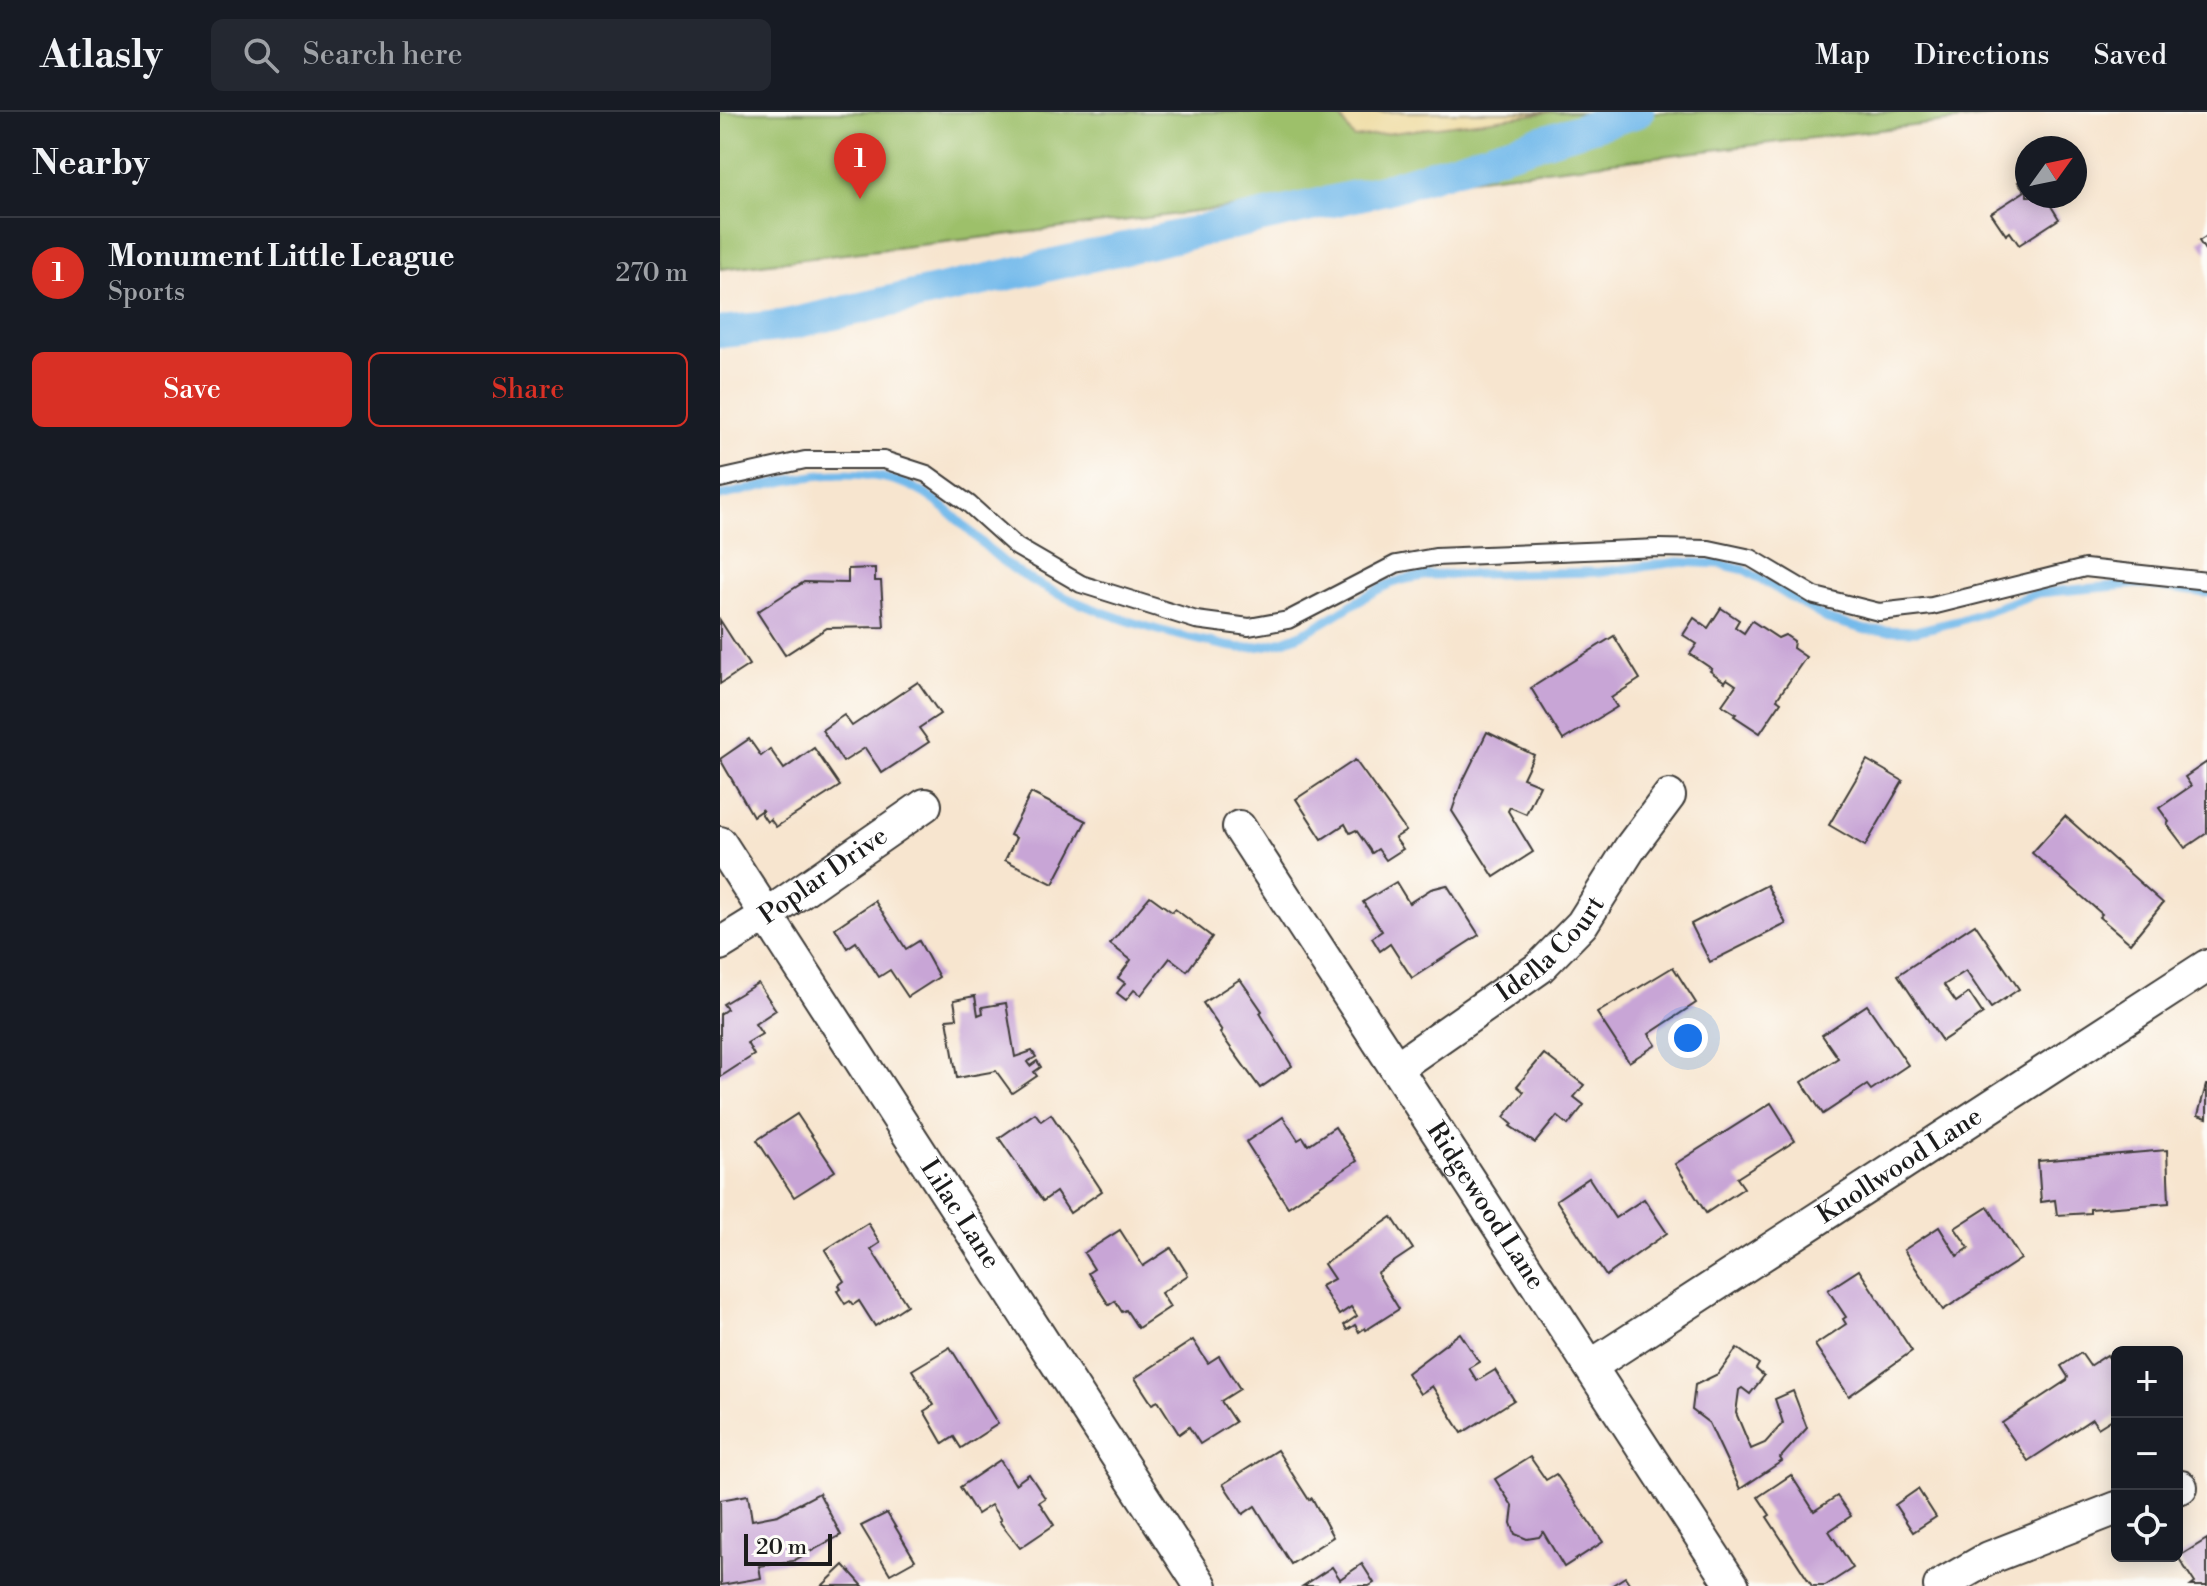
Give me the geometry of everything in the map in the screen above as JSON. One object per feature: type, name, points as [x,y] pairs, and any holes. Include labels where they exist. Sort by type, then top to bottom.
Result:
[{"type":"street","name":"Idella Court","points":[[1396,1068],[1539,968],[1582,924],[1630,848],[1669,796]]},
{"type":"street","name":"Poplar Drive","points":[[720,944],[925,805]]},
{"type":"street","name":"Ridgewood Lane","points":[[1239,827],[1733,1586]]},
{"type":"street","name":"Lilac Lane","points":[[720,843],[1201,1586]]},
{"type":"street","name":"Knollwood Lane","points":[[1591,1366],[2207,966]]},
{"type":"street","points":[[1950,1583],[1989,1558],[2111,1510]]},
{"type":"lane","points":[[720,479],[805,460],[884,460],[927,474],[969,504],[1017,547],[1081,584],[1196,620],[1249,627],[1288,620],[1396,564],[1435,557],[1659,548],[1709,549],[1751,558],[1815,596],[1879,612],[1932,606],[2085,568],[2207,581]]},
{"type":"green space","points":[[720,112],[2029,112],[720,269]]},
{"type":"sand","points":[[1337,112],[1551,112],[1354,138]]},
{"type":"building","points":[[2015,197],[2015,208],[2052,208],[2059,219],[2019,245],[2010,232],[2006,235],[1991,213]]},
{"type":"building","points":[[2207,236],[2207,253],[2199,241]]},
{"type":"building","points":[[875,568],[875,581],[881,581],[884,627],[827,628],[785,655],[757,612],[804,582],[848,583],[848,569]]},
{"type":"building","points":[[1721,608],[1739,620],[1735,627],[1744,633],[1752,621],[1778,638],[1785,635],[1794,641],[1793,648],[1806,657],[1777,699],[1781,702],[1760,733],[1722,705],[1736,685],[1727,679],[1725,682],[1690,654],[1697,644],[1683,635],[1694,618],[1708,628]]},
{"type":"building","points":[[720,620],[749,665],[720,684]]},
{"type":"building","points":[[1614,636],[1640,679],[1611,698],[1617,707],[1563,740],[1531,688]]},
{"type":"building","points":[[918,682],[940,714],[919,728],[929,742],[882,773],[865,748],[843,762],[822,730],[844,715],[852,726]]},
{"type":"building","points":[[1487,732],[1534,755],[1523,778],[1540,785],[1526,814],[1510,807],[1508,811],[1533,852],[1494,877],[1452,811]]},
{"type":"building","points":[[749,739],[761,756],[770,749],[784,769],[814,748],[840,786],[776,827],[770,819],[767,822],[761,813],[763,809],[753,816],[720,759]]},
{"type":"building","points":[[1355,760],[1406,831],[1395,838],[1403,849],[1386,860],[1378,849],[1372,853],[1356,830],[1350,833],[1345,824],[1322,839],[1296,799]]},
{"type":"building","points":[[1867,760],[1903,781],[1865,846],[1829,825]]},
{"type":"building","points":[[2207,762],[2207,833],[2185,848],[2159,808],[2191,786],[2185,777]]},
{"type":"building","points":[[1031,793],[1086,821],[1053,884],[1005,860],[1016,838],[1010,835]]},
{"type":"building","points":[[2065,816],[2163,903],[2130,943],[2099,917],[2102,914],[2032,853]]},
{"type":"building","points":[[1396,882],[1409,903],[1431,889],[1447,885],[1479,935],[1412,978],[1390,944],[1380,951],[1372,938],[1382,931],[1363,902]]},
{"type":"building","points":[[1767,885],[1786,924],[1710,962],[1691,924]]},
{"type":"building","points":[[1150,896],[1172,912],[1175,909],[1212,937],[1187,971],[1170,958],[1141,995],[1134,990],[1126,1000],[1117,993],[1125,983],[1118,978],[1131,960],[1110,944]]},
{"type":"building","points":[[875,901],[906,949],[919,941],[939,977],[908,997],[890,970],[879,977],[856,942],[847,948],[835,928]]},
{"type":"building","points":[[1975,924],[2019,989],[1991,1008],[1966,971],[1944,985],[1956,1002],[1969,993],[1983,1014],[1942,1041],[1898,975]]},
{"type":"building","points":[[1673,967],[1696,1003],[1649,1034],[1656,1045],[1629,1062],[1597,1013]]},
{"type":"building","points":[[1240,979],[1262,1011],[1260,1013],[1292,1066],[1260,1088],[1220,1033],[1222,1031],[1203,1003]]},
{"type":"building","points":[[758,983],[776,1010],[755,1024],[762,1034],[747,1043],[754,1055],[720,1077],[720,1014],[727,1009],[723,1004]]},
{"type":"building","points":[[975,996],[978,1015],[983,1013],[982,1007],[1006,1003],[1015,1057],[1032,1051],[1036,1057],[1027,1062],[1030,1066],[1037,1061],[1041,1067],[1034,1072],[1037,1076],[1012,1093],[996,1071],[957,1078],[947,1019],[957,1018],[954,1000]]},
{"type":"building","points":[[1867,1005],[1908,1065],[1871,1090],[1867,1085],[1823,1114],[1802,1082],[1838,1058],[1822,1035]]},
{"type":"building","points":[[1544,1054],[1584,1085],[1574,1097],[1584,1105],[1568,1125],[1557,1116],[1535,1143],[1510,1126],[1512,1124],[1504,1117],[1524,1092],[1517,1086]]},
{"type":"building","points":[[2207,1085],[2207,1118],[2198,1115]]},
{"type":"building","points":[[1771,1103],[1795,1141],[1737,1178],[1744,1188],[1706,1213],[1675,1164]]},
{"type":"building","points":[[1035,1113],[1041,1121],[1051,1114],[1102,1191],[1070,1213],[1056,1192],[1043,1201],[999,1138]]},
{"type":"building","points":[[797,1114],[835,1171],[794,1197],[757,1140]]},
{"type":"building","points":[[1283,1117],[1298,1140],[1303,1137],[1308,1145],[1335,1127],[1357,1161],[1288,1207],[1246,1142]]},
{"type":"building","points":[[2167,1150],[2169,1203],[2090,1209],[2090,1213],[2057,1215],[2055,1200],[2041,1202],[2038,1161]]},
{"type":"building","points":[[1589,1178],[1615,1218],[1644,1199],[1667,1233],[1606,1276],[1556,1200]]},
{"type":"building","points":[[1988,1207],[2021,1259],[1943,1310],[1904,1250],[1939,1227],[1957,1256],[1969,1248],[1955,1228]]},
{"type":"building","points":[[1392,1217],[1413,1249],[1377,1273],[1399,1309],[1366,1330],[1359,1332],[1355,1325],[1347,1330],[1344,1325],[1357,1316],[1351,1307],[1339,1315],[1321,1286],[1334,1279],[1324,1264]]},
{"type":"building","points":[[868,1223],[880,1243],[871,1249],[907,1305],[875,1326],[859,1301],[853,1305],[850,1301],[845,1304],[837,1291],[844,1281],[825,1250]]},
{"type":"building","points":[[1120,1230],[1143,1266],[1171,1248],[1188,1275],[1161,1293],[1170,1307],[1138,1328],[1126,1310],[1122,1312],[1115,1301],[1109,1305],[1088,1273],[1094,1269],[1084,1253]]},
{"type":"building","points":[[1859,1270],[1912,1351],[1849,1396],[1815,1345],[1846,1324],[1843,1319],[1846,1317],[1828,1290]]},
{"type":"building","points":[[1460,1333],[1479,1362],[1469,1368],[1477,1381],[1495,1370],[1514,1400],[1462,1433],[1432,1386],[1420,1394],[1407,1373]]},
{"type":"building","points":[[1193,1340],[1208,1363],[1219,1356],[1240,1389],[1221,1401],[1235,1422],[1200,1444],[1189,1427],[1179,1434],[1158,1401],[1152,1404],[1135,1378]]},
{"type":"building","points":[[950,1347],[998,1424],[961,1448],[954,1437],[943,1444],[924,1411],[934,1405],[912,1370]]},
{"type":"building","points":[[1737,1348],[1759,1364],[1756,1369],[1764,1376],[1750,1394],[1742,1388],[1739,1390],[1736,1413],[1751,1449],[1765,1443],[1783,1423],[1775,1399],[1793,1391],[1807,1428],[1780,1458],[1782,1461],[1740,1489],[1709,1423],[1692,1410],[1695,1385],[1718,1374]]},
{"type":"building","points":[[2081,1353],[2090,1366],[2107,1355],[2111,1361],[2111,1420],[2098,1428],[2092,1419],[2028,1461],[2002,1423],[2067,1380],[2061,1366]]},
{"type":"building","points":[[1277,1450],[1309,1500],[1312,1498],[1333,1537],[1291,1564],[1255,1506],[1243,1514],[1223,1484]]},
{"type":"building","points":[[1530,1457],[1546,1480],[1556,1474],[1603,1542],[1564,1567],[1543,1532],[1539,1537],[1527,1539],[1515,1534],[1511,1523],[1513,1507],[1495,1479]]},
{"type":"building","points":[[1000,1460],[1015,1484],[1029,1474],[1045,1498],[1039,1502],[1054,1525],[1020,1548],[991,1505],[977,1514],[960,1487]]},
{"type":"building","points":[[1791,1475],[1814,1511],[1837,1496],[1851,1516],[1829,1531],[1853,1568],[1825,1586],[1812,1586],[1767,1517],[1770,1515],[1758,1497]]},
{"type":"building","points":[[1918,1489],[1936,1517],[1913,1532],[1895,1505]]},
{"type":"building","points":[[819,1493],[841,1535],[793,1561],[759,1566],[761,1578],[721,1585],[720,1500],[748,1495],[752,1520],[778,1515]]},
{"type":"building","points":[[887,1513],[915,1560],[890,1574],[861,1526]]},
{"type":"building","points":[[2207,1539],[2207,1586],[2191,1586],[2195,1583],[2181,1562],[2183,1554]]},
{"type":"building","points":[[1362,1564],[1374,1583],[1369,1586],[1303,1586],[1332,1567],[1340,1579]]},
{"type":"building","points":[[844,1565],[863,1586],[822,1586]]},
{"type":"building","points":[[1625,1577],[1631,1586],[1611,1586]]},
{"type":"waterway","points":[[720,332],[781,326],[1386,189],[1638,112]]},
{"type":"waterway","points":[[720,496],[827,475],[848,474],[893,480],[940,504],[1005,563],[1049,589],[1130,621],[1184,637],[1239,648],[1284,641],[1317,626],[1387,585],[1428,575],[1600,572],[1678,562],[1720,564],[1745,570],[1827,619],[1866,630],[1916,631],[1958,621],[2038,593],[2139,584],[2207,593]]},
{"type":"place","name":"Monument Little League","points":[[860,199]]}]
